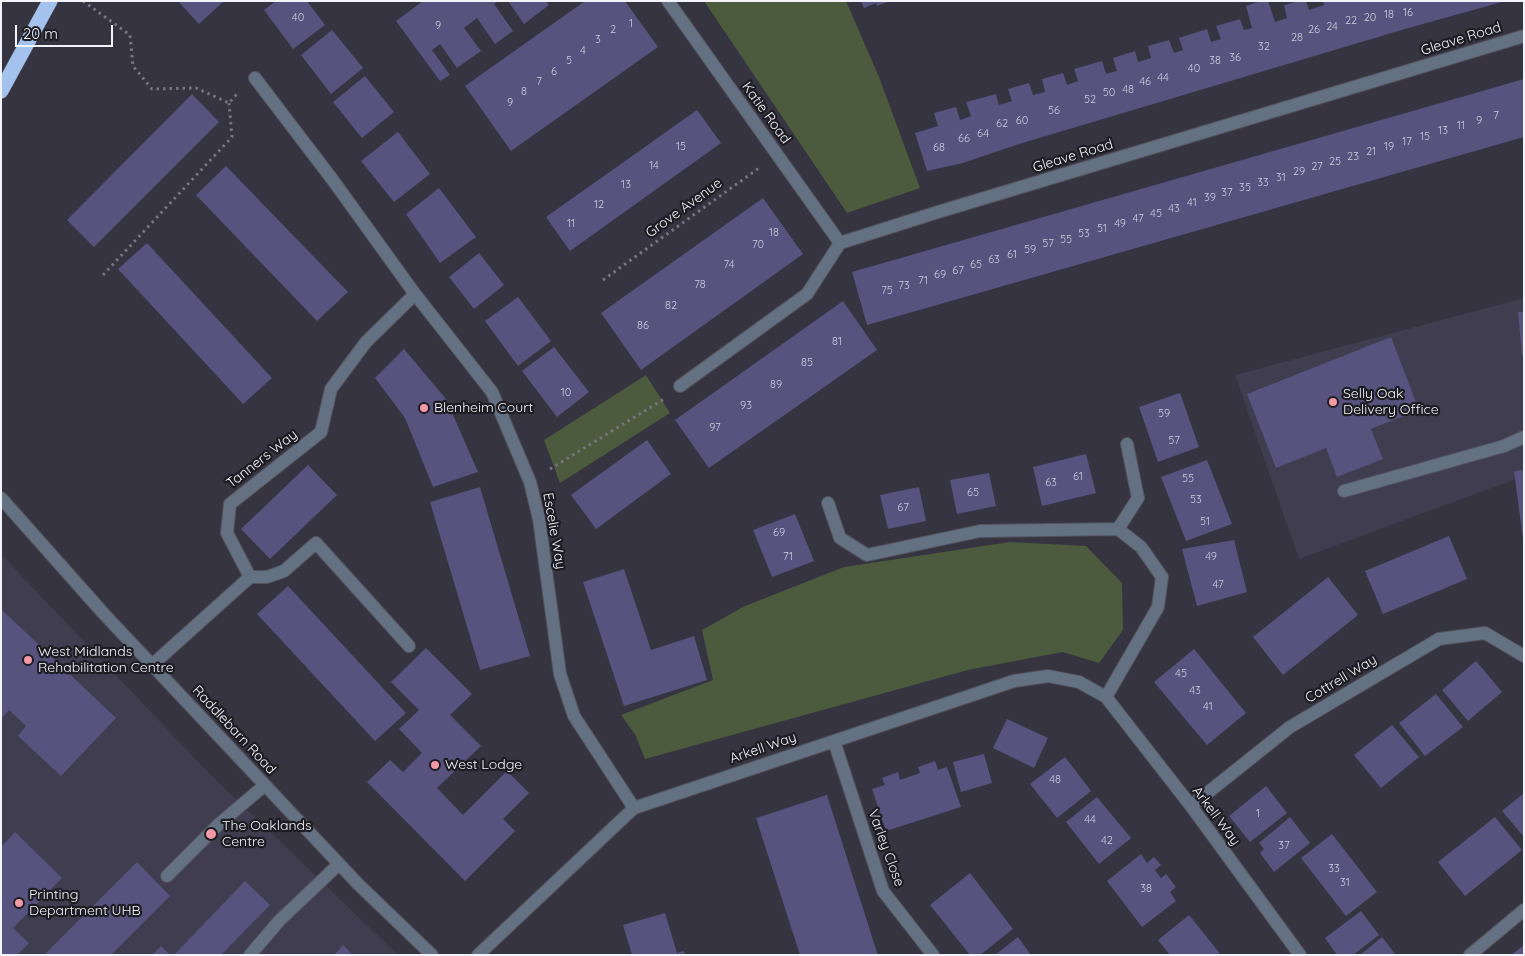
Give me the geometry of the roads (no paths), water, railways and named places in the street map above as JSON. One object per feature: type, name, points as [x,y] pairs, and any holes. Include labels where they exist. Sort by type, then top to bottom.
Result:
[{"type":"highway","points":[[1,92],[50,1]]},
{"type":"street","name":"Katie Road","points":[[668,1],[840,243]]},
{"type":"street","name":"Gleave Road","points":[[840,243],[947,209],[1524,36]]},
{"type":"street","name":"Escelie Way","points":[[255,78],[332,179],[415,294],[492,392],[530,482],[539,519],[560,674],[574,716],[634,808]]},
{"type":"street","points":[[680,386],[807,294],[840,243]]},
{"type":"street","name":"Tanners Way","points":[[250,577],[227,533],[230,504],[321,432],[331,388],[366,342],[415,294]]},
{"type":"street","points":[[1344,492],[1504,446],[1524,437]]},
{"type":"street","points":[[1118,529],[1138,498],[1127,444]]},
{"type":"street","name":"Raddlebarn Road","points":[[1,498],[104,614],[358,884],[432,955]]},
{"type":"street","points":[[828,504],[840,538],[867,555],[980,531],[1118,529],[1141,547],[1162,577],[1158,607],[1106,698]]},
{"type":"street","points":[[152,665],[250,577],[267,577],[284,571],[316,543],[409,646]]},
{"type":"street","name":"Cottrell Way","points":[[1191,806],[1290,727],[1439,639],[1485,633],[1524,656]]},
{"type":"street","name":"Arkell Way","points":[[478,955],[634,808],[1014,681],[1048,676],[1079,682],[1106,698],[1191,806],[1300,955]]},
{"type":"street","name":"Varley Close","points":[[834,740],[883,891],[933,955]]},
{"type":"street","points":[[166,876],[219,824],[265,785]]},
{"type":"street","points":[[250,955],[279,921],[340,864]]},
{"type":"street","points":[[1470,955],[1524,910]]},
{"type":"place","name":"Selly Oak Delivery Office","points":[[1333,402]]},
{"type":"place","name":"Blenheim Court","points":[[424,408]]},
{"type":"place","name":"West Midlands Rehabilitation Centre","points":[[28,660]]},
{"type":"place","name":"West Lodge","points":[[435,765]]},
{"type":"place","name":"The Oaklands Centre","points":[[211,834]]},
{"type":"place","name":"Printing Department UHB","points":[[19,903]]}]
